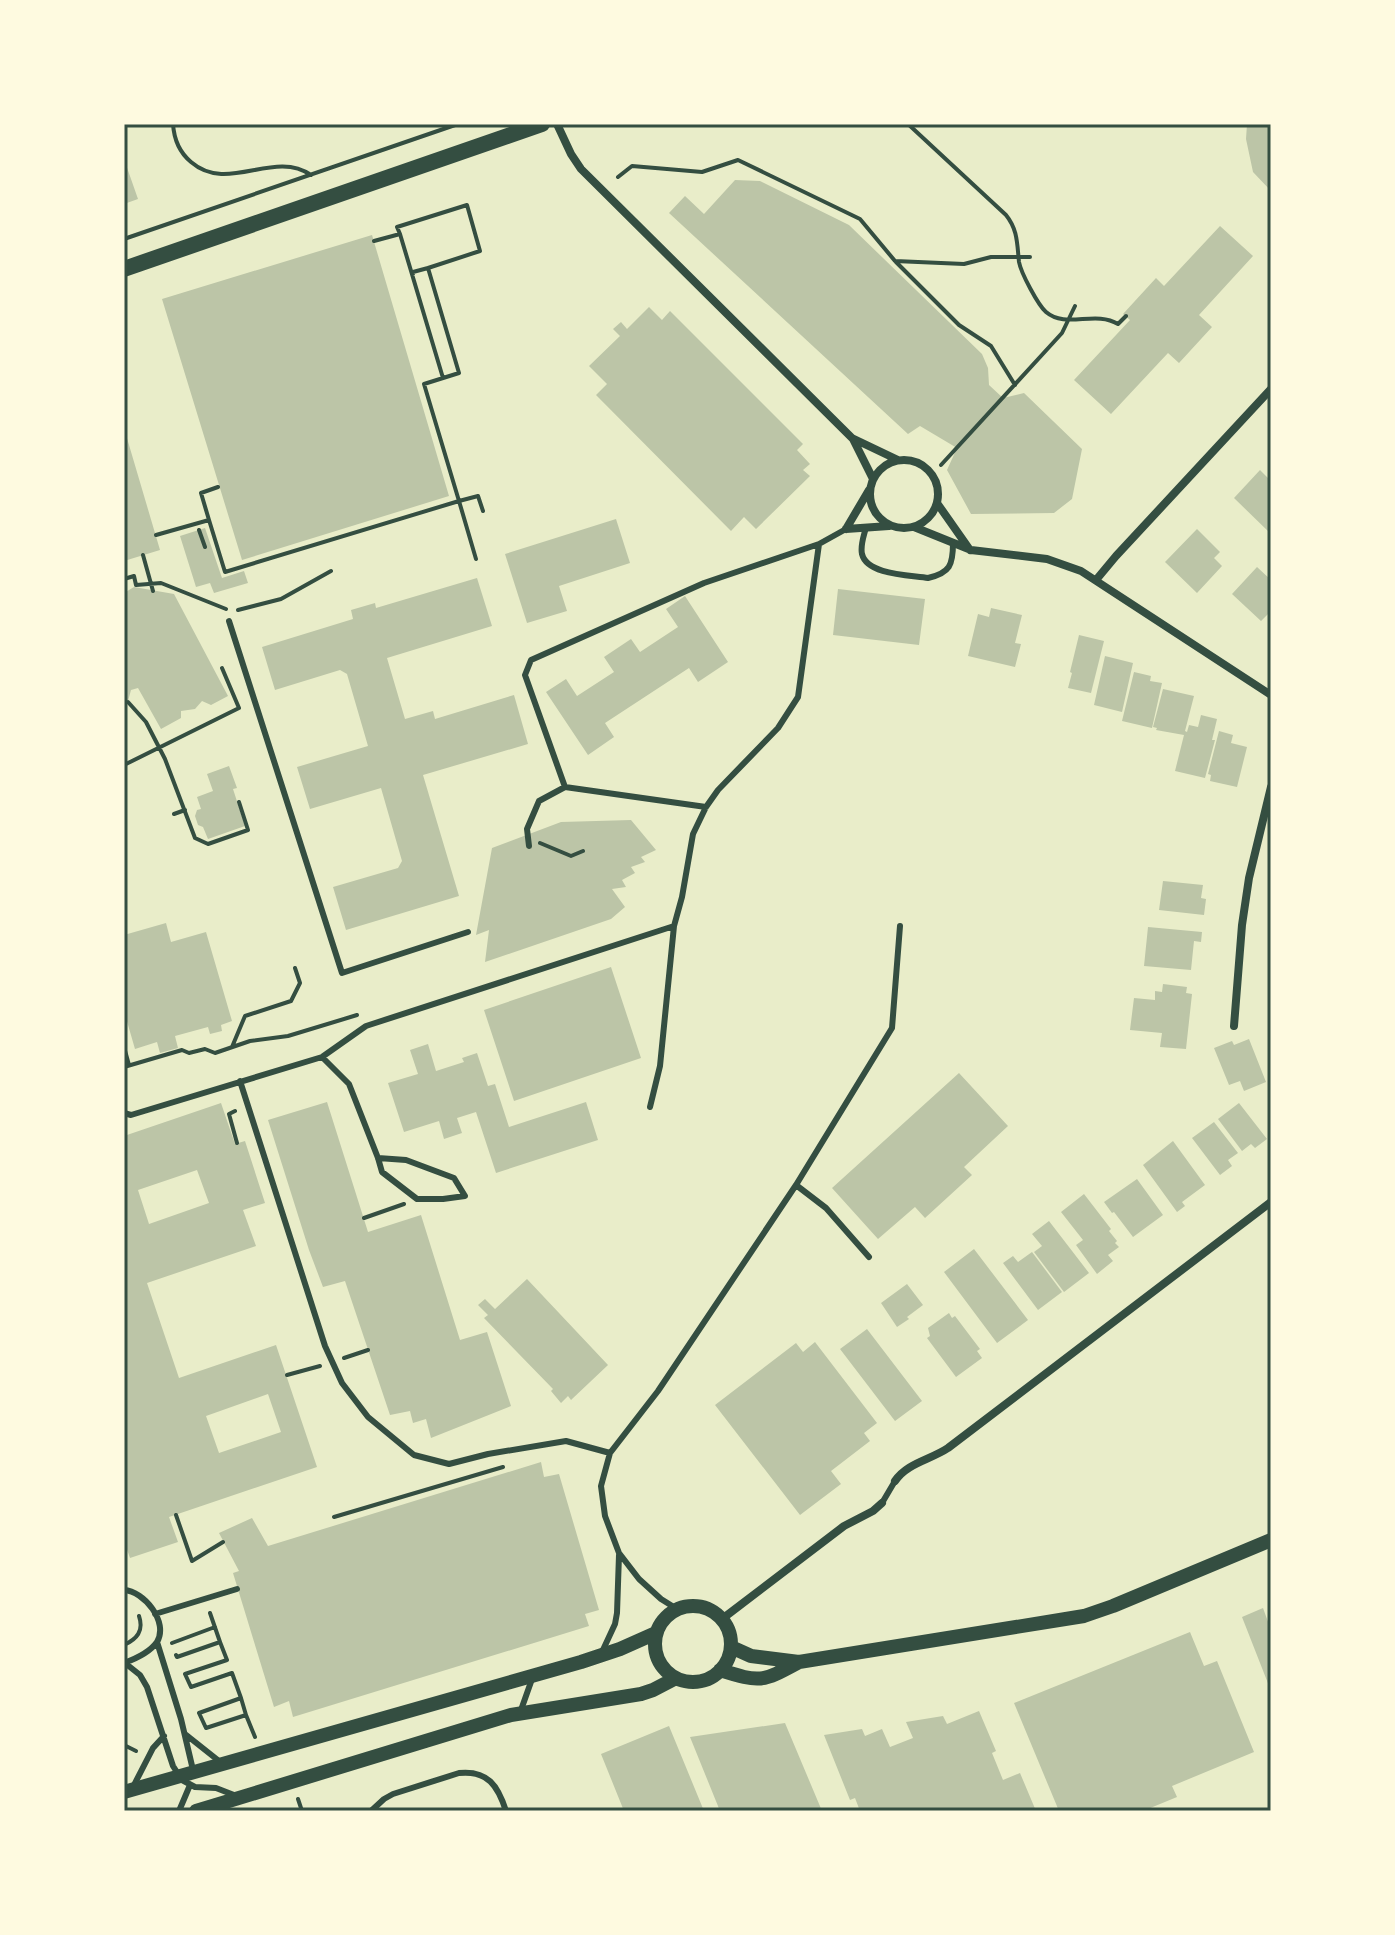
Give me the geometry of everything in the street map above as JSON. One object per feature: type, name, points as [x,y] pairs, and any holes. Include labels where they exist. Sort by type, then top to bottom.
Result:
[{"type":"main road","points":[[124,269],[542,124]]},
{"type":"street","points":[[557,124],[581,169],[853,439],[873,479]]},
{"type":"street","points":[[1096,580],[1271,389]]},
{"type":"street","points":[[853,439],[898,460]]},
{"type":"street","points":[[846,529],[914,527],[933,514],[939,491],[936,480],[920,463],[898,460],[879,470],[873,479],[870,500],[873,511],[890,526]]},
{"type":"street","points":[[846,529],[870,490]]},
{"type":"street","points":[[937,503],[971,550]]},
{"type":"street","points":[[914,527],[971,550],[1047,559],[1081,571],[1271,695]]},
{"type":"street","points":[[1234,1026],[1249,878],[1271,787]]},
{"type":"street","points":[[895,1481],[910,1466],[948,1448],[1271,1202]]},
{"type":"street","points":[[722,1619],[844,1526],[882,1503]]},
{"type":"street","points":[[731,1647],[755,1657],[799,1662],[1084,1616],[1271,1540]]},
{"type":"street","points":[[697,1606],[715,1612],[729,1632],[730,1655],[720,1670],[707,1679],[691,1682],[676,1678],[658,1660],[656,1633],[661,1623],[677,1609],[697,1606]]},
{"type":"street","points":[[128,1791],[188,1778],[224,1764],[600,1656],[656,1633]]},
{"type":"street","points":[[720,1670],[761,1680],[799,1662]]},
{"type":"street","points":[[196,1811],[499,1719],[641,1694],[676,1678]]},
{"type":"lane","points":[[866,527],[861,543],[862,556],[875,569],[928,578],[936,576],[951,565],[953,543]]},
{"type":"lane","points":[[565,787],[525,675],[531,660],[704,583],[819,544],[846,529]]},
{"type":"lane","points":[[650,1107],[660,1066],[674,926],[693,834],[718,790],[778,728],[798,697],[819,544]]},
{"type":"lane","points":[[229,621],[342,973],[468,932]]},
{"type":"lane","points":[[532,843],[527,829],[539,801],[565,787],[706,807]]},
{"type":"lane","points":[[124,1113],[131,1115],[322,1057],[366,1026],[674,926]]},
{"type":"lane","points":[[677,1609],[639,1579],[619,1553],[605,1516],[601,1486],[610,1453],[658,1391],[796,1185],[892,1028],[900,926]]},
{"type":"lane","points":[[322,1057],[349,1084],[382,1172],[417,1199],[465,1196],[454,1178],[406,1160],[378,1158]]},
{"type":"lane","points":[[240,1081],[325,1346],[342,1383],[368,1417],[414,1455],[449,1464],[566,1441],[610,1453]]},
{"type":"lane","points":[[796,1185],[826,1208],[869,1257]]},
{"type":"lane","points":[[882,1503],[895,1481]]},
{"type":"lane","points":[[600,1656],[615,1624],[619,1553]]},
{"type":"lane","points":[[155,1614],[237,1589]]},
{"type":"lane","points":[[124,1590],[146,1598],[160,1629],[157,1642],[185,1734],[188,1778],[179,1811]]},
{"type":"lane","points":[[157,1642],[141,1656],[125,1663],[144,1681],[173,1766],[201,1788],[216,1788],[241,1798]]},
{"type":"lane","points":[[520,1714],[533,1676]]},
{"type":"lane","points":[[185,1734],[224,1764]]},
{"type":"lane","points":[[128,1791],[153,1748],[164,1736]]},
{"type":"lane","points":[[371,1811],[393,1794],[467,1772],[483,1776],[494,1784],[506,1811]]},
{"type":"path","points":[[173,124],[180,150],[188,160],[206,172],[227,175],[283,166],[311,175]]},
{"type":"path","points":[[124,239],[458,124]]},
{"type":"path","points":[[908,124],[1013,224],[1022,273],[1046,311],[1068,320],[1099,317],[1109,318],[1118,324],[1126,316]]},
{"type":"path","points":[[618,177],[632,166],[702,172],[738,160],[860,219],[895,261],[959,325],[991,346],[1015,385]]},
{"type":"path","points":[[414,282],[413,272],[480,251],[467,205],[397,227],[443,378]]},
{"type":"path","points":[[374,241],[400,234]]},
{"type":"path","points":[[895,261],[964,264],[991,257],[1030,257]]},
{"type":"path","points":[[428,268],[459,373],[424,384],[476,559]]},
{"type":"path","points":[[941,465],[1062,333],[1075,306]]},
{"type":"path","points":[[422,403],[429,401]]},
{"type":"path","points":[[218,487],[201,493],[214,545],[225,572],[478,496],[483,511]]},
{"type":"path","points":[[156,535],[209,520]]},
{"type":"path","points":[[199,530],[205,547]]},
{"type":"path","points":[[327,534],[328,541]]},
{"type":"path","points":[[143,555],[153,591]]},
{"type":"path","points":[[124,579],[134,576],[136,585],[161,583],[233,612],[281,599],[331,571]]},
{"type":"path","points":[[124,765],[239,708],[222,668]]},
{"type":"path","points":[[128,702],[146,722],[159,747],[195,838],[208,844],[248,830],[239,802]]},
{"type":"path","points":[[174,814],[185,810]]},
{"type":"path","points":[[532,843],[571,856],[583,851]]},
{"type":"path","points":[[231,1047],[245,1016],[291,1001],[300,983],[295,968]]},
{"type":"path","points":[[124,1047],[127,1066],[182,1050],[189,1053],[205,1049],[215,1053],[250,1041],[288,1036],[365,1012]]},
{"type":"path","points":[[237,1110],[229,1114],[237,1143]]},
{"type":"path","points":[[364,1218],[417,1199]]},
{"type":"path","points":[[334,1517],[513,1464]]},
{"type":"path","points":[[176,1515],[189,1554],[197,1557],[223,1542]]},
{"type":"path","points":[[124,1645],[134,1640],[141,1628],[138,1612]]},
{"type":"path","points":[[210,1613],[227,1660],[185,1674],[191,1687],[232,1673],[256,1741]]},
{"type":"path","points":[[215,1627],[172,1642],[177,1657],[220,1642]]},
{"type":"path","points":[[241,1698],[199,1713],[206,1728],[246,1715]]},
{"type":"path","points":[[124,1745],[136,1751]]},
{"type":"path","points":[[298,1799],[302,1811]]},
{"type":"building","points":[[1247,124],[1271,124],[1271,191],[1253,172],[1246,139]]},
{"type":"building","points":[[124,159],[138,199],[124,204]]},
{"type":"building","points":[[735,180],[760,181],[849,225],[982,354],[988,368],[989,385],[1003,398],[1024,393],[1082,449],[1072,499],[1054,513],[971,514],[947,470],[957,448],[920,426],[908,434],[669,213],[685,196],[704,214]]},
{"type":"building","points":[[1220,226],[1253,256],[1199,315],[1212,327],[1179,363],[1168,353],[1111,414],[1074,380],[1130,320],[1123,314],[1156,278],[1164,286]]},
{"type":"building","points":[[372,235],[449,496],[242,560],[162,299]]},
{"type":"building","points":[[649,307],[662,320],[670,311],[803,444],[797,450],[810,464],[803,470],[810,476],[756,529],[744,517],[731,531],[596,395],[607,384],[589,366],[620,336],[613,329],[621,322],[627,329]]},
{"type":"building","points":[[124,428],[160,550],[124,561]]},
{"type":"building","points":[[1260,470],[1271,481],[1271,534],[1234,498]]},
{"type":"building","points":[[616,519],[630,563],[559,586],[567,611],[527,623],[505,554]]},
{"type":"building","points":[[205,528],[222,578],[244,571],[248,583],[214,593],[210,583],[196,587],[180,536]]},
{"type":"building","points":[[1197,529],[1220,552],[1214,558],[1222,566],[1197,593],[1165,562]]},
{"type":"building","points":[[1257,567],[1271,580],[1271,611],[1261,621],[1232,594]]},
{"type":"building","points":[[477,578],[492,626],[387,658],[405,719],[433,711],[435,719],[514,695],[528,744],[423,775],[459,896],[346,930],[333,887],[398,868],[402,861],[381,788],[310,809],[297,767],[368,746],[347,674],[340,670],[275,690],[262,647],[353,619],[351,610],[375,603],[376,608]]},
{"type":"building","points":[[134,587],[174,594],[228,696],[211,705],[202,701],[195,709],[181,711],[181,718],[161,729],[138,688],[131,690],[124,716],[124,593]]},
{"type":"building","points":[[838,589],[925,599],[919,645],[833,635]]},
{"type":"building","points":[[685,596],[728,662],[698,682],[689,668],[605,723],[614,737],[588,755],[546,692],[566,679],[577,696],[614,672],[604,657],[631,639],[640,652],[678,627],[666,609]]},
{"type":"building","points":[[991,608],[1022,615],[1015,643],[1021,644],[1015,667],[968,656],[978,614],[989,617]]},
{"type":"building","points":[[1079,635],[1104,641],[1091,693],[1068,688]]},
{"type":"building","points":[[1105,656],[1133,663],[1122,712],[1094,705]]},
{"type":"building","points":[[1134,672],[1151,676],[1150,681],[1162,683],[1152,728],[1122,721]]},
{"type":"building","points":[[1163,689],[1194,696],[1185,731],[1189,725],[1198,727],[1201,715],[1217,719],[1205,778],[1175,771],[1184,735],[1153,727]]},
{"type":"building","points":[[1219,731],[1233,735],[1231,743],[1247,747],[1237,787],[1210,781],[1211,775],[1208,774]]},
{"type":"building","points":[[229,766],[245,826],[208,839],[195,816],[201,809],[197,797],[213,791],[207,774]]},
{"type":"building","points":[[631,820],[656,850],[641,857],[645,862],[631,867],[635,873],[622,880],[626,887],[612,889],[625,907],[611,919],[485,962],[489,930],[476,935],[492,848],[561,822]]},
{"type":"building","points":[[1163,881],[1203,885],[1201,898],[1206,899],[1204,915],[1159,910]]},
{"type":"building","points":[[166,923],[171,942],[206,932],[232,1021],[221,1025],[222,1031],[210,1034],[208,1027],[175,1036],[178,1048],[160,1053],[157,1042],[135,1049],[124,1011],[124,935]]},
{"type":"building","points":[[1148,927],[1202,932],[1201,942],[1194,941],[1191,970],[1144,966]]},
{"type":"building","points":[[611,967],[641,1058],[514,1101],[484,1010]]},
{"type":"building","points":[[1163,984],[1187,987],[1186,993],[1192,994],[1186,1049],[1160,1047],[1162,1033],[1130,1030],[1134,998],[1155,1000],[1155,991],[1162,992]]},
{"type":"building","points":[[1249,1039],[1266,1082],[1244,1091],[1240,1081],[1229,1085],[1214,1048]]},
{"type":"building","points":[[428,1044],[436,1071],[464,1062],[462,1058],[477,1053],[488,1086],[495,1084],[509,1127],[586,1102],[598,1140],[496,1173],[476,1112],[457,1118],[462,1133],[444,1139],[439,1121],[404,1132],[388,1083],[418,1074],[410,1050]]},
{"type":"building","points":[[959,1073],[1008,1126],[964,1167],[972,1175],[925,1218],[915,1207],[878,1239],[832,1188]]},
{"type":"building","points":[[327,1102],[368,1232],[421,1215],[460,1340],[487,1332],[511,1406],[431,1438],[426,1419],[413,1423],[410,1411],[390,1415],[345,1281],[323,1287],[268,1120]]},
{"type":"building","points":[[221,1103],[235,1144],[245,1141],[265,1203],[243,1210],[256,1246],[147,1283],[179,1378],[276,1345],[317,1467],[169,1517],[178,1542],[130,1558],[124,1541],[124,1136]],"holes":[[[197,1170],[209,1203],[149,1224],[138,1190]],[[268,1394],[281,1432],[219,1453],[206,1416]]]},
{"type":"building","points":[[1239,1103],[1267,1139],[1255,1148],[1251,1144],[1242,1151],[1218,1119]]},
{"type":"building","points":[[1214,1122],[1238,1153],[1228,1160],[1232,1166],[1220,1175],[1192,1138]]},
{"type":"building","points":[[1173,1141],[1205,1185],[1182,1202],[1185,1206],[1177,1212],[1143,1165]]},
{"type":"building","points":[[1137,1179],[1163,1215],[1133,1237],[1104,1202]]},
{"type":"building","points":[[1084,1194],[1111,1229],[1109,1231],[1119,1247],[1108,1255],[1113,1261],[1097,1274],[1076,1245],[1083,1240],[1061,1212]]},
{"type":"building","points":[[1049,1221],[1089,1273],[1064,1292],[1034,1252],[1042,1246],[1032,1234]]},
{"type":"building","points":[[974,1249],[1028,1320],[997,1343],[944,1272]]},
{"type":"building","points":[[1032,1252],[1062,1292],[1038,1310],[1003,1263],[1013,1256],[1018,1262]]},
{"type":"building","points":[[527,1279],[608,1365],[571,1400],[568,1396],[561,1403],[551,1391],[553,1389],[484,1318],[488,1315],[478,1305],[485,1299],[495,1309]]},
{"type":"building","points":[[907,1284],[923,1305],[897,1327],[881,1303]]},
{"type":"building","points":[[949,1313],[952,1318],[955,1316],[980,1349],[977,1351],[982,1358],[956,1377],[927,1338],[930,1336],[928,1328]]},
{"type":"building","points":[[867,1329],[922,1401],[895,1421],[840,1349]]},
{"type":"building","points":[[815,1342],[877,1423],[864,1433],[870,1441],[831,1471],[841,1484],[800,1515],[715,1405],[796,1343],[803,1352]]},
{"type":"building","points":[[541,1462],[544,1477],[559,1474],[599,1610],[585,1614],[589,1626],[293,1717],[289,1701],[274,1707],[233,1573],[239,1571],[219,1533],[252,1518],[268,1546]]},
{"type":"building","points":[[1263,1608],[1271,1630],[1271,1691],[1242,1617]]},
{"type":"building","points":[[1190,1632],[1204,1666],[1217,1661],[1254,1752],[1172,1786],[1177,1797],[1143,1811],[1059,1811],[1014,1703]]},
{"type":"building","points":[[979,1711],[996,1751],[992,1753],[1003,1780],[1020,1773],[1036,1811],[860,1811],[855,1798],[850,1800],[824,1735],[862,1729],[865,1736],[882,1729],[890,1747],[913,1738],[906,1722],[943,1716],[947,1724]]},
{"type":"building","points":[[785,1723],[822,1811],[720,1811],[690,1737]]},
{"type":"building","points":[[669,1726],[704,1811],[624,1811],[601,1754]]}]
